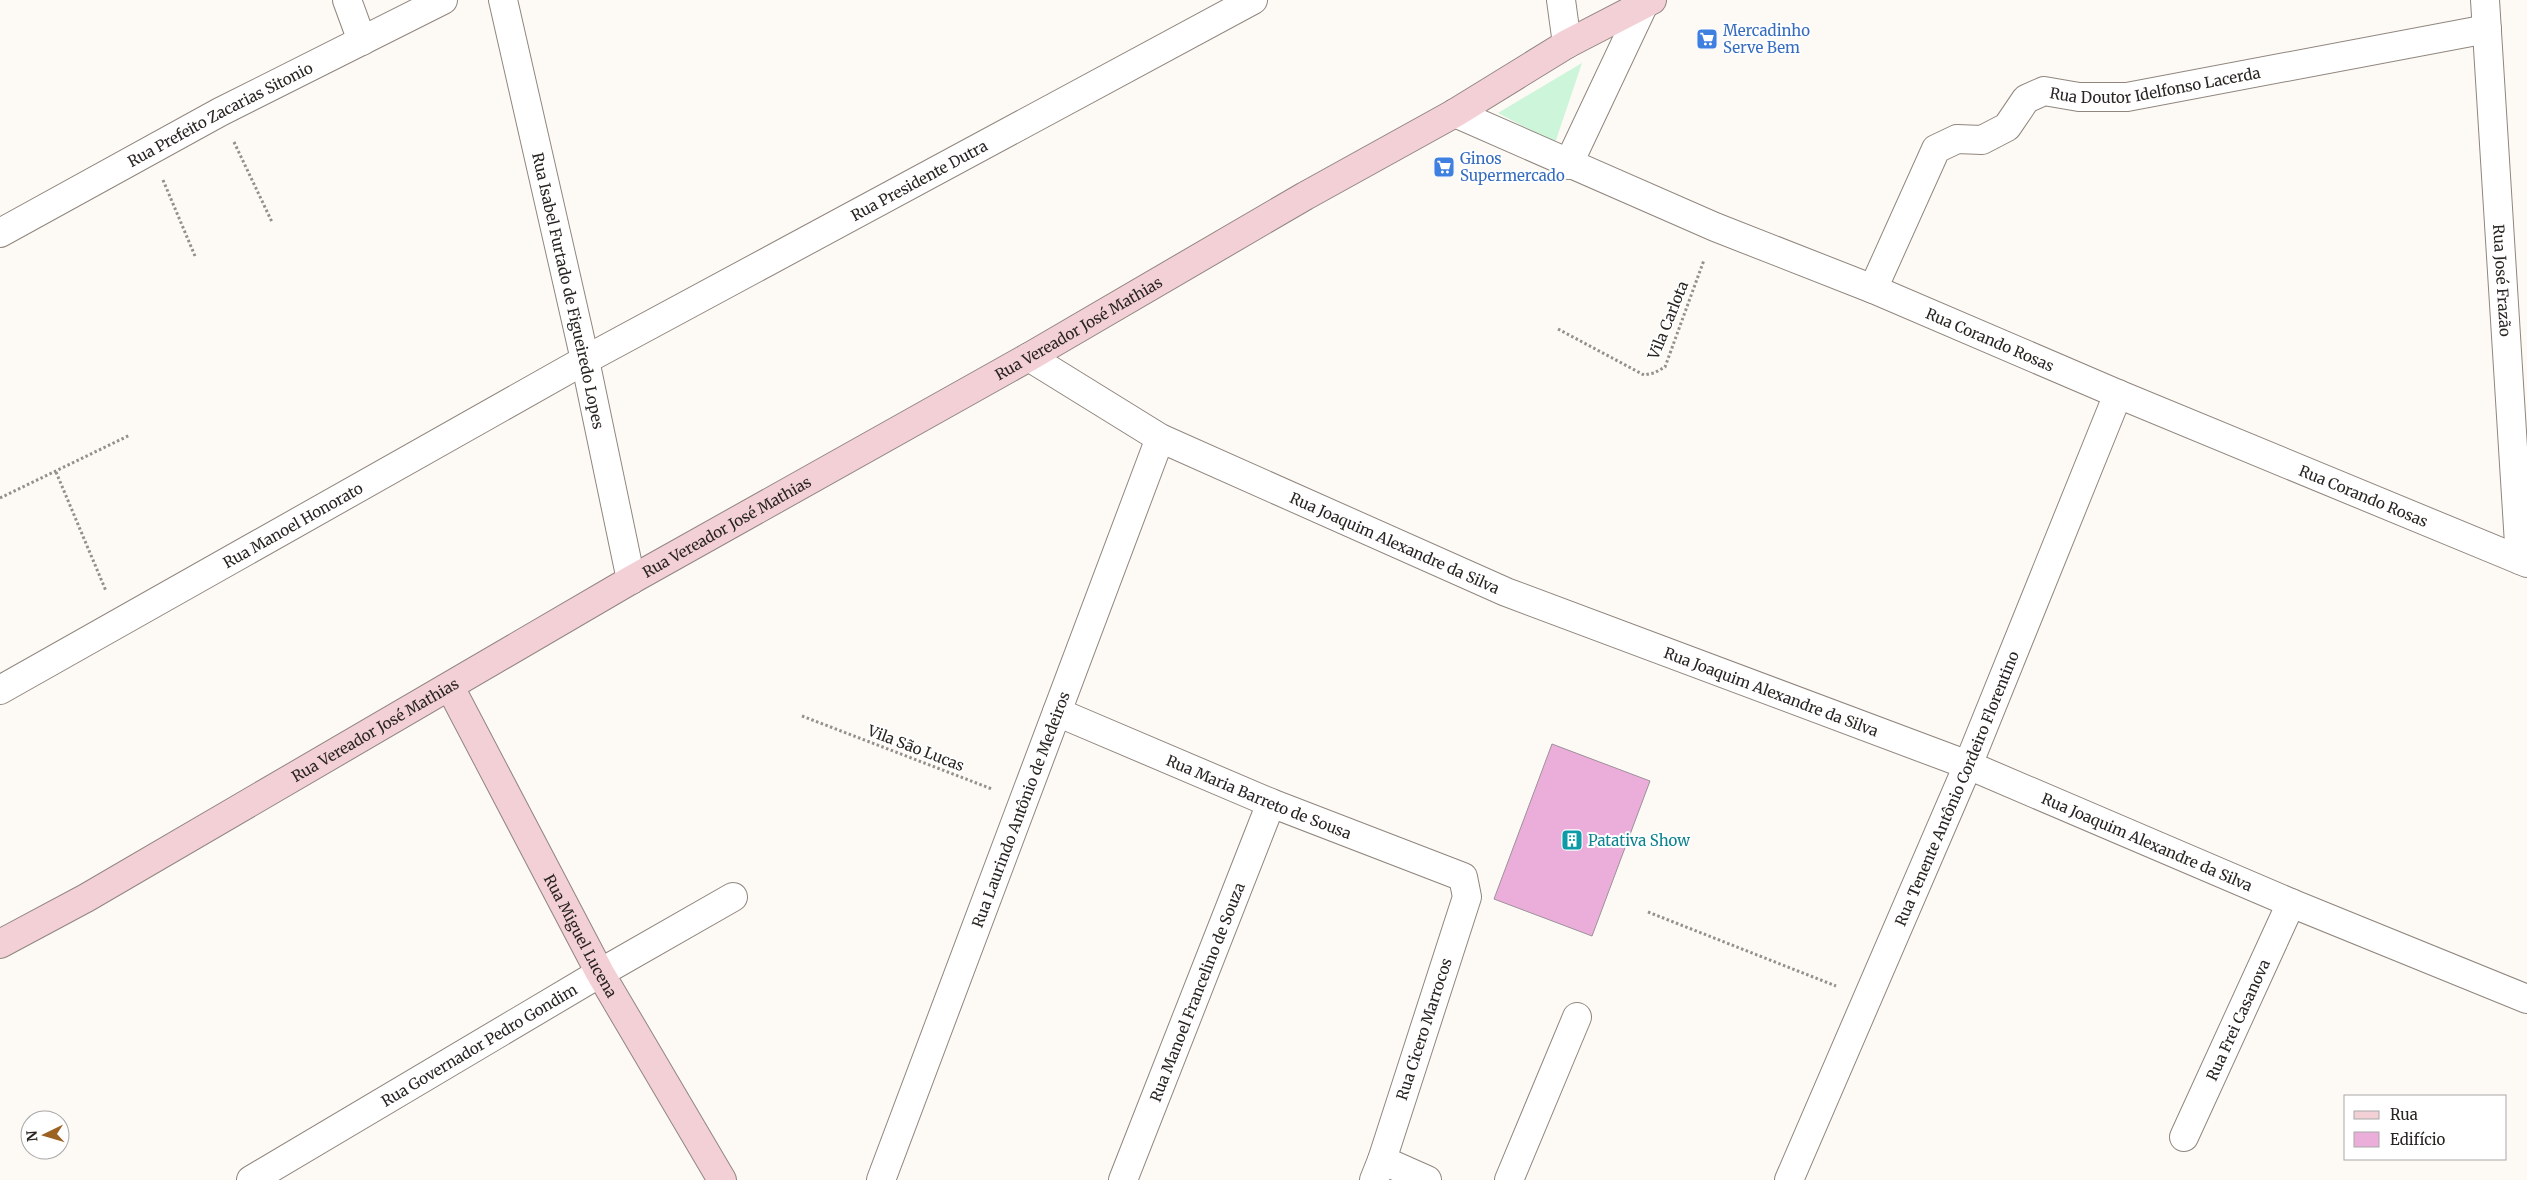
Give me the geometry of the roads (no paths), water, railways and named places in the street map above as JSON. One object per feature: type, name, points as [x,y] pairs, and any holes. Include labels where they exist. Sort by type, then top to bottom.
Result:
[{"type":"street","points":[[347,0],[362,41]]},
{"type":"street","name":"Rua Prefeito Zacarias Sitonio","points":[[0,233],[220,112],[442,0]]},
{"type":"street","name":"Rua Isabel Furtado de Figueiredo Lopes","points":[[503,0],[585,360],[631,580]]},
{"type":"street","name":"Rua Presidente Dutra","points":[[585,360],[1253,0]]},
{"type":"street","points":[[1562,0],[1567,44]]},
{"type":"street","name":"Rua José Frazão","points":[[2485,0],[2524,562]]},
{"type":"street","points":[[1568,164],[1648,2]]},
{"type":"street","name":"Rua Vereador José Mathias","points":[[0,944],[86,898],[631,580],[1029,357],[1305,196],[1455,113],[1567,44],[1648,2]]},
{"type":"street","name":"Rua Doutor Idelfonso Lacerda","points":[[1873,289],[1936,149],[1957,139],[1982,140],[2007,127],[2026,99],[2044,91],[2079,97],[2127,97],[2487,29]]},
{"type":"street","name":"Rua Corando Rosas","points":[[1455,113],[1568,164],[1716,227],[1873,289],[2118,394],[2524,562]]},
{"type":"street","name":"Rua Joaquim Alexandre da Silva","points":[[1029,357],[1160,438],[1506,592],[1968,765],[2292,903],[2527,999]]},
{"type":"street","name":"Rua Manoel Honorato","points":[[0,690],[585,360]]},
{"type":"street","name":"Rua Tenente Antônio Cordeiro Florentino","points":[[1789,1180],[1968,765],[2118,394]]},
{"type":"street","name":"Rua Laurindo Antônio de Medeiros","points":[[881,1180],[1160,438]]},
{"type":"street","name":"Rua Miguel Lucena","points":[[450,686],[600,973],[722,1180]]},
{"type":"street","name":"Rua Maria Barreto de Sousa","points":[[1057,712],[1271,802],[1463,876]]},
{"type":"street","name":"Rua Manoel Francelino de Souza","points":[[1123,1180],[1271,802]]},
{"type":"street","name":"Rua Cicero Marrocos","points":[[1378,1170],[1467,897],[1463,876]]},
{"type":"street","name":"Rua Governador Pedro Gondim","points":[[251,1180],[600,973],[734,898]]},
{"type":"street","name":"Rua Frei Casanova","points":[[2184,1137],[2292,903]]},
{"type":"street","points":[[1509,1180],[1577,1016]]},
{"type":"street","points":[[1378,1170],[1427,1180]]},
{"type":"place","name":"Mercadinho Serve Bem","points":[[1707,39]]},
{"type":"place","name":"Ginos Supermercado","points":[[1444,167]]},
{"type":"place","name":"Patativa Show","points":[[1572,840]]}]
